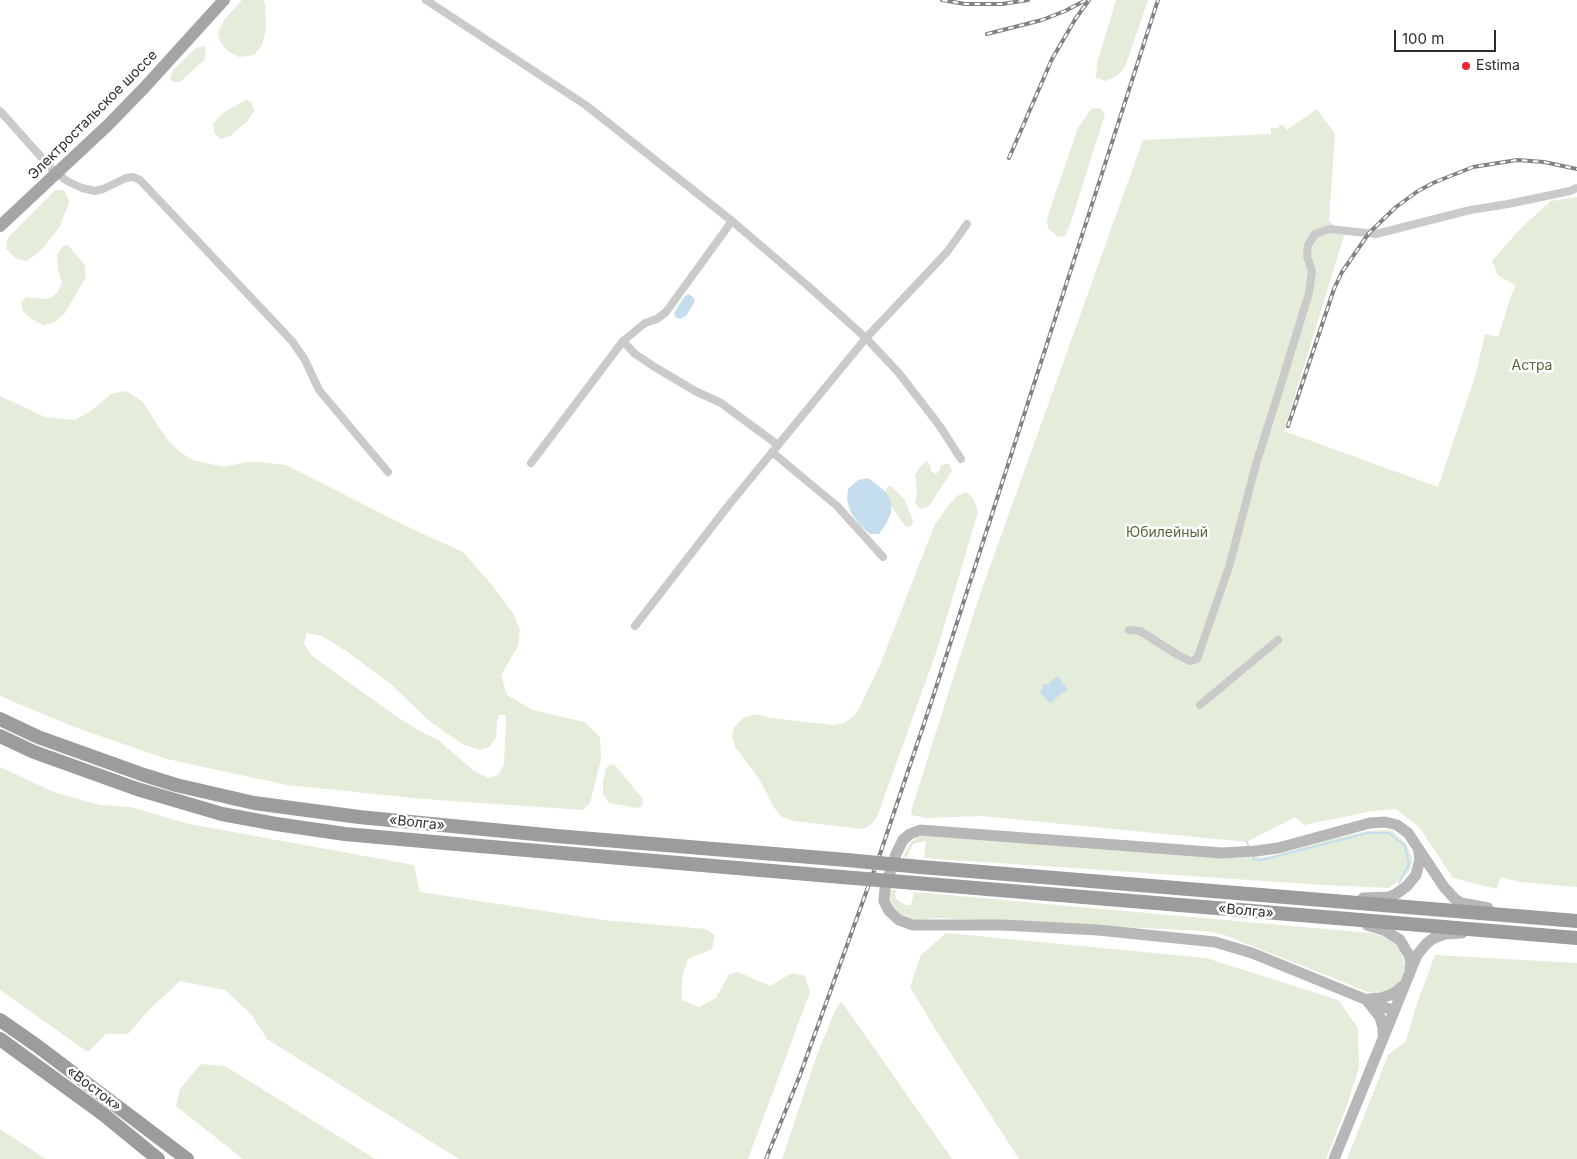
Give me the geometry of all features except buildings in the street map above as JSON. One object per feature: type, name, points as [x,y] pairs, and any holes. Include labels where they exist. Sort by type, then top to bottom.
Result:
[{"type":"highway","name":"«Волга»","points":[[0,719],[38,736],[176,785],[254,803],[368,818],[575,838],[1577,920]]},
{"type":"highway","name":"«Волга»","points":[[0,736],[59,761],[146,792],[222,814],[345,834],[1476,931],[1577,938]]},
{"type":"highway","name":"«Восток»","points":[[0,1020],[187,1159]]},
{"type":"highway","name":"«Восток»","points":[[0,1039],[103,1114],[158,1159]]},
{"type":"main road","name":"Электростальское шоссе","points":[[0,226],[108,125],[224,0]]},
{"type":"main road","points":[[1394,1011],[1239,948],[1208,940],[1098,930],[1002,925],[913,924],[900,920],[889,912],[884,901],[884,888],[903,840],[910,834],[920,830],[1222,853],[1278,848],[1370,824],[1385,822],[1403,828],[1415,842],[1449,894],[1461,903],[1536,918]]},
{"type":"main road","points":[[1312,899],[1380,898],[1396,894],[1407,886],[1416,875],[1420,860],[1415,842]]},
{"type":"main road","points":[[1346,919],[1378,927],[1400,940],[1409,955],[1410,970]]},
{"type":"main road","points":[[1334,1159],[1410,970],[1420,950],[1430,940],[1445,934],[1476,931]]},
{"type":"main road","points":[[1362,998],[1381,998],[1397,991],[1405,984]]},
{"type":"main road","points":[[1362,998],[1374,1008],[1380,1017],[1383,1028],[1382,1040]]},
{"type":"street","points":[[426,0],[587,106],[732,221],[866,338],[898,372],[939,426],[961,459]]},
{"type":"street","points":[[0,111],[56,173],[67,181],[82,188],[95,191],[126,178],[133,177],[140,180],[292,341],[305,360],[319,390],[388,472]]},
{"type":"street","points":[[1129,630],[1140,631],[1178,655],[1190,660],[1197,659],[1229,568],[1256,464],[1309,293],[1312,271],[1307,256],[1308,245],[1315,234],[1329,229],[1376,234],[1470,210],[1517,202],[1577,188]]},
{"type":"street","points":[[531,463],[623,341],[645,323],[657,319],[666,312],[732,221]]},
{"type":"street","points":[[635,626],[775,448],[866,338],[947,252],[967,224]]},
{"type":"street","points":[[623,341],[634,353],[653,366],[695,391],[721,403],[775,448],[837,506],[883,557]]},
{"type":"street","points":[[1200,705],[1278,640]]},
{"type":"green space","points":[[242,0],[263,0],[265,3],[266,30],[262,45],[254,55],[239,57],[228,51],[220,42],[218,33],[224,20]]},
{"type":"green space","points":[[1116,0],[1148,0],[1125,67],[1118,75],[1106,81],[1096,78],[1097,63]]},
{"type":"green space","points":[[205,46],[204,60],[180,82],[173,82],[170,78],[174,69],[196,48]]},
{"type":"green space","points":[[246,100],[252,103],[254,111],[247,122],[230,136],[221,139],[214,133],[213,123],[224,112]]},
{"type":"green space","points":[[1091,109],[1101,109],[1105,114],[1071,222],[1065,236],[1058,237],[1048,228],[1049,212],[1078,128]]},
{"type":"green space","points":[[1317,109],[1335,134],[1329,221],[1345,233],[1284,431],[1438,487],[1475,377],[1485,334],[1498,337],[1516,286],[1498,275],[1492,261],[1521,228],[1551,201],[1577,197],[1577,887],[1520,882],[1500,877],[1497,889],[1453,878],[1419,827],[1396,809],[1372,811],[1304,825],[1295,817],[1247,842],[981,816],[926,818],[912,815],[911,811],[978,600],[1143,140],[1271,134],[1271,128],[1279,128],[1279,126],[1283,125],[1287,130]]},
{"type":"green space","points":[[55,190],[63,190],[67,195],[69,203],[59,228],[42,249],[27,261],[15,258],[6,249],[7,239]]},
{"type":"green space","points":[[68,245],[85,265],[86,277],[64,314],[53,323],[43,325],[31,319],[22,310],[21,302],[26,297],[51,298],[58,292],[62,283],[57,255],[63,246]]},
{"type":"green space","points":[[126,391],[142,401],[166,438],[180,452],[192,460],[224,467],[247,462],[286,465],[412,529],[463,552],[513,613],[520,630],[518,646],[501,675],[507,695],[532,710],[584,722],[600,737],[601,759],[590,803],[583,810],[424,799],[287,785],[167,759],[74,727],[0,696],[0,396],[45,417],[75,420],[92,410],[111,394]],"holes":[[[307,633],[322,636],[349,653],[392,685],[428,720],[462,744],[480,750],[489,747],[496,738],[499,715],[506,715],[504,765],[498,775],[488,778],[473,770],[438,740],[394,715],[311,655],[304,643]]]},
{"type":"green space","points":[[926,461],[930,464],[931,471],[936,474],[940,470],[940,466],[944,464],[949,464],[952,471],[929,506],[920,509],[915,503],[917,491],[915,475]]},
{"type":"green space","points":[[891,486],[904,499],[913,520],[912,525],[906,527],[891,506],[886,492],[887,487]]},
{"type":"green space","points":[[966,492],[973,498],[978,512],[937,650],[877,817],[871,825],[863,829],[794,821],[782,817],[775,809],[758,777],[735,747],[732,737],[734,727],[743,718],[757,714],[770,718],[834,725],[844,723],[857,713],[880,665],[935,524],[957,496]]},
{"type":"green space","points":[[614,764],[643,799],[642,806],[637,808],[609,803],[603,794],[606,768]]},
{"type":"green space","points":[[0,767],[56,793],[100,805],[131,807],[189,824],[414,865],[420,892],[603,920],[706,929],[715,935],[712,949],[688,959],[682,977],[682,1000],[699,1007],[716,998],[729,974],[738,972],[770,986],[792,973],[805,976],[810,992],[748,1159],[459,1159],[267,1039],[251,1014],[225,990],[180,981],[147,1012],[128,1034],[106,1034],[88,1052],[0,990]]},
{"type":"green space","points":[[1391,830],[1405,842],[1413,858],[1410,871],[1389,888],[924,858],[926,841],[913,844],[907,857],[903,857],[910,843],[919,836],[925,835],[1223,858],[1269,857],[1367,831]]},
{"type":"green space","points":[[890,890],[896,890],[897,900],[906,905],[911,905],[914,892],[1370,933],[1388,938],[1400,949],[1405,965],[1404,974],[1395,987],[1376,993],[1368,992],[1222,934],[1204,931],[939,918],[917,920],[901,914],[893,907]]},
{"type":"green space","points":[[946,933],[1206,958],[1338,1000],[1358,1028],[1359,1068],[1326,1159],[1019,1159],[910,987],[921,955]]},
{"type":"green space","points":[[1435,955],[1577,963],[1577,1159],[1347,1159],[1388,1055],[1406,1041],[1416,1006]]},
{"type":"green space","points":[[841,1001],[952,1159],[782,1159],[817,1055],[834,1013]]},
{"type":"green space","points":[[201,1064],[225,1066],[375,1159],[243,1159],[176,1106],[180,1089]]},
{"type":"green space","points":[[0,1129],[46,1159],[0,1159]]},
{"type":"water","points":[[688,294],[695,301],[686,316],[680,319],[675,317],[674,313]]},
{"type":"water","points":[[868,478],[886,492],[891,502],[891,513],[879,534],[870,534],[859,524],[851,513],[847,500],[848,489],[858,480]]},
{"type":"water","points":[[1057,676],[1068,689],[1050,703],[1040,692],[1044,684],[1048,684]]},
{"type":"waterway","points":[[1253,856],[1254,859],[1261,860],[1368,833],[1389,833],[1405,846],[1409,864],[1399,883]]},
{"type":"waterway","points":[[1247,842],[1249,847]]},
{"type":"railway","points":[[942,0],[965,4],[1002,4],[1028,0]]},
{"type":"railway","points":[[987,34],[1042,20],[1086,0]]},
{"type":"railway","points":[[1009,158],[1052,59],[1089,0]]},
{"type":"railway","points":[[766,1159],[800,1075],[880,854],[932,700],[1158,0]]},
{"type":"railway","points":[[1288,426],[1334,289],[1342,272],[1369,233],[1396,207],[1433,183],[1473,167],[1517,160],[1544,162],[1577,169]]},
{"type":"place","name":"Estima","points":[[1466,66]]},
{"type":"park label","name":"Астра","points":[[1532,366]]},
{"type":"park label","name":"Юбилейный","points":[[1167,533]]}]
